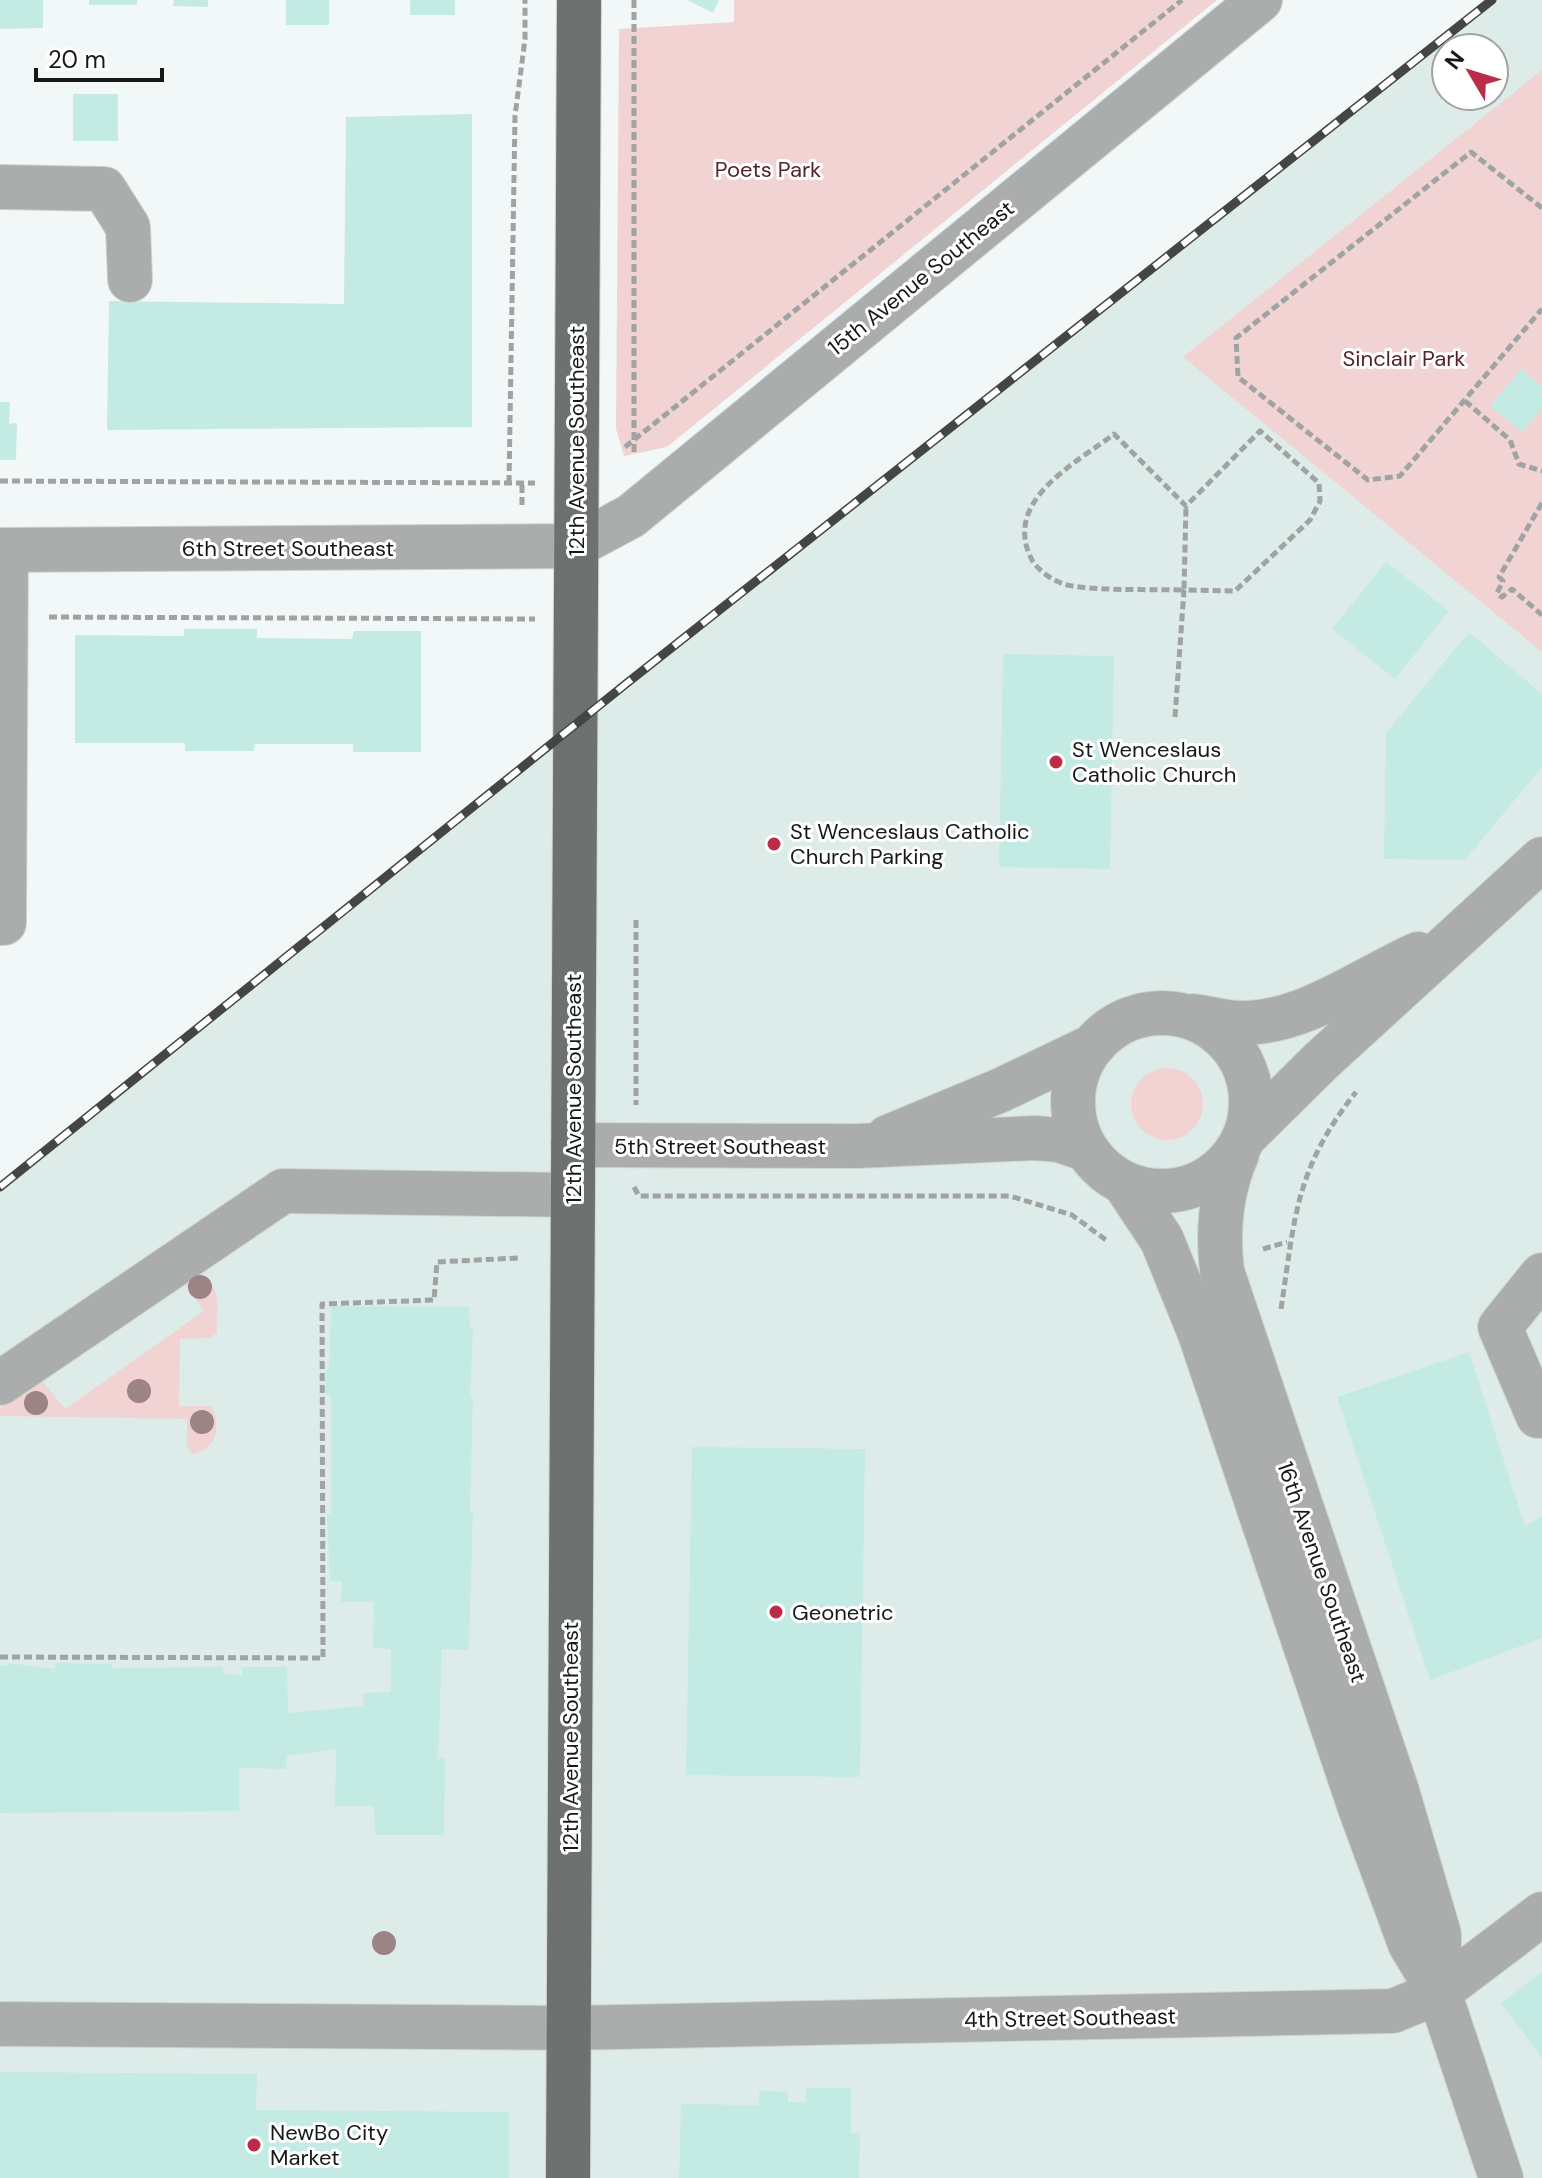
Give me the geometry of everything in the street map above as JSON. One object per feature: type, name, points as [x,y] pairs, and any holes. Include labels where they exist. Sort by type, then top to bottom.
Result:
[{"type":"main road","name":"12th Avenue Southeast","points":[[568,2178],[579,0]]},
{"type":"street","name":"15th Avenue Southeast","points":[[575,546],[631,516],[1260,0]]},
{"type":"street","points":[[0,187],[104,189],[128,227],[130,280]]},
{"type":"street","name":"6th Street Southeast","points":[[3,550],[575,546]]},
{"type":"street","points":[[0,923],[4,923],[6,616],[3,550]]},
{"type":"street","name":"16th Avenue Southeast","points":[[1439,1992],[1439,1934],[1397,1791],[1222,1271],[1222,1204],[1226,1180],[1241,1145],[1321,1061],[1542,859]]},
{"type":"street","name":"16th Avenue Southeast","points":[[1176,1013],[1241,1023],[1273,1020],[1319,1004],[1456,937]]},
{"type":"street","points":[[1176,1013],[1204,1022],[1228,1041],[1245,1066],[1252,1096],[1241,1145],[1215,1175],[1188,1189],[1158,1193],[1125,1184],[1102,1170],[1085,1149],[1075,1124],[1072,1096],[1078,1069],[1093,1046],[1116,1025],[1145,1014],[1176,1013]]},
{"type":"street","name":"5th Street Southeast","points":[[867,1146],[1013,1085],[1093,1046]]},
{"type":"street","name":"5th Street Southeast","points":[[573,1145],[867,1146],[1035,1138],[1059,1140],[1085,1149]]},
{"type":"street","name":"16th Avenue Southeast","points":[[1125,1184],[1162,1240],[1200,1334],[1360,1808],[1410,1944],[1439,1992],[1501,2178]]},
{"type":"street","points":[[0,1383],[283,1191],[572,1195]]},
{"type":"street","points":[[1542,1275],[1500,1327],[1538,1416],[1542,1414]]},
{"type":"street","name":"4th Street Southeast","points":[[0,2024],[569,2028],[1393,2011],[1439,1992],[1542,1914]]},
{"type":"path","points":[[509,483],[515,116],[525,39],[525,0]]},
{"type":"path","points":[[634,0],[634,452]]},
{"type":"path","points":[[625,447],[1182,0]]},
{"type":"path","points":[[1542,208],[1471,152],[1236,338],[1238,377],[1368,480],[1400,476],[1542,309]]},
{"type":"path","points":[[1465,401],[1510,440],[1519,464],[1542,471]]},
{"type":"path","points":[[1175,717],[1184,590],[1186,506],[1260,431],[1319,483],[1320,501],[1310,520],[1235,591],[1184,590],[1069,586],[1037,570],[1024,544],[1028,511],[1037,493],[1114,434],[1186,506]]},
{"type":"path","points":[[0,481],[536,483]]},
{"type":"path","points":[[522,483],[522,506]]},
{"type":"path","points":[[1542,503],[1499,577],[1503,581],[1497,593],[1502,597],[1512,589],[1542,615]]},
{"type":"path","points":[[6,616],[538,619]]},
{"type":"path","points":[[636,920],[636,1112]]},
{"type":"path","points":[[1289,1241],[1299,1194],[1311,1165],[1324,1138],[1362,1084]]},
{"type":"path","points":[[634,1182],[634,1190],[639,1196],[1010,1196],[1072,1215],[1101,1234],[1111,1246]]},
{"type":"path","points":[[0,1657],[323,1658],[322,1304],[434,1300],[437,1262],[518,1258]]},
{"type":"shaded area","points":[[1493,0],[1542,0],[1542,2178],[0,2178],[0,1184],[1430,50],[1430,112],[1510,112],[1510,32],[1453,32]]},
{"type":"green space","name":"Poets Park","points":[[734,0],[1217,0],[667,447],[624,456],[616,429],[619,29],[734,22]]},
{"type":"green space","name":"Sinclair Park","points":[[1542,70],[1542,652],[1183,357],[1489,112],[1510,112],[1510,96]]},
{"type":"green space","points":[[1167,1068],[1187,1074],[1197,1084],[1203,1104],[1197,1124],[1187,1134],[1167,1140],[1147,1134],[1137,1124],[1131,1104],[1137,1084],[1147,1074]]},
{"type":"green space","points":[[196,1274],[211,1283],[215,1290],[217,1333],[210,1338],[180,1339],[179,1406],[211,1406],[216,1429],[207,1447],[193,1454],[187,1448],[187,1419],[0,1416],[0,1408],[37,1382],[44,1383],[65,1409],[204,1311],[184,1283]]},
{"type":"building","points":[[0,0],[43,0],[43,28],[0,29]]},
{"type":"building","points":[[89,0],[137,0],[137,5],[89,5]]},
{"type":"building","points":[[174,0],[208,0],[208,7],[173,6]]},
{"type":"building","points":[[286,0],[329,0],[329,25],[286,25]]},
{"type":"building","points":[[410,0],[455,0],[455,15],[410,15]]},
{"type":"building","points":[[687,0],[719,0],[713,13]]},
{"type":"building","points":[[73,94],[118,94],[118,141],[73,141]]},
{"type":"building","points":[[472,114],[472,427],[107,430],[109,301],[344,304],[346,117]]},
{"type":"building","points":[[1521,369],[1542,386],[1542,408],[1522,432],[1490,406]]},
{"type":"building","points":[[0,402],[10,402],[9,424],[17,423],[16,460],[0,460]]},
{"type":"building","points":[[1386,562],[1449,611],[1395,679],[1332,629]]},
{"type":"building","points":[[184,629],[257,629],[257,638],[352,639],[354,631],[421,631],[421,752],[353,752],[353,744],[255,744],[254,751],[185,751],[185,743],[75,743],[75,635],[184,636]]},
{"type":"building","points":[[1469,632],[1542,694],[1542,767],[1465,860],[1384,859],[1386,733]]},
{"type":"building","name":"St Wenceslaus Catholic Church","points":[[1003,654],[1114,656],[1110,869],[999,867]]},
{"type":"building","points":[[331,1306],[469,1307],[470,1328],[473,1328],[470,1512],[473,1512],[469,1650],[442,1649],[438,1759],[445,1758],[444,1835],[375,1835],[374,1806],[335,1806],[336,1749],[287,1756],[286,1769],[239,1768],[239,1811],[0,1813],[0,1666],[8,1666],[8,1663],[55,1669],[55,1663],[112,1664],[111,1668],[223,1667],[223,1674],[242,1675],[242,1667],[287,1667],[288,1713],[363,1706],[363,1693],[391,1692],[391,1649],[373,1648],[374,1602],[341,1602],[342,1581],[330,1581],[327,1514],[331,1514],[331,1395],[326,1395],[325,1370],[329,1370]]},
{"type":"building","points":[[1469,1352],[1525,1526],[1542,1516],[1542,1638],[1430,1680],[1337,1397]]},
{"type":"building","name":"Geonetric","points":[[692,1447],[865,1449],[860,1777],[686,1775]]},
{"type":"building","points":[[1542,1972],[1542,2058],[1501,2003]]},
{"type":"building","name":"NewBo City Market","points":[[0,2072],[257,2074],[256,2110],[509,2112],[509,2178],[0,2178]]},
{"type":"building","points":[[806,2088],[851,2088],[851,2133],[860,2133],[859,2178],[679,2178],[681,2104],[759,2105],[759,2091],[788,2092],[788,2102],[806,2102]]},
{"type":"railway","points":[[0,1187],[627,683],[1492,0]]},
{"type":"place","name":"St Wenceslaus Catholic Church","points":[[1056,762]]},
{"type":"place","name":"St Wenceslaus Catholic Church Parking","points":[[774,844]]},
{"type":"place","name":"Geonetric","points":[[776,1612]]},
{"type":"place","name":"NewBo City Market","points":[[254,2145]]}]
